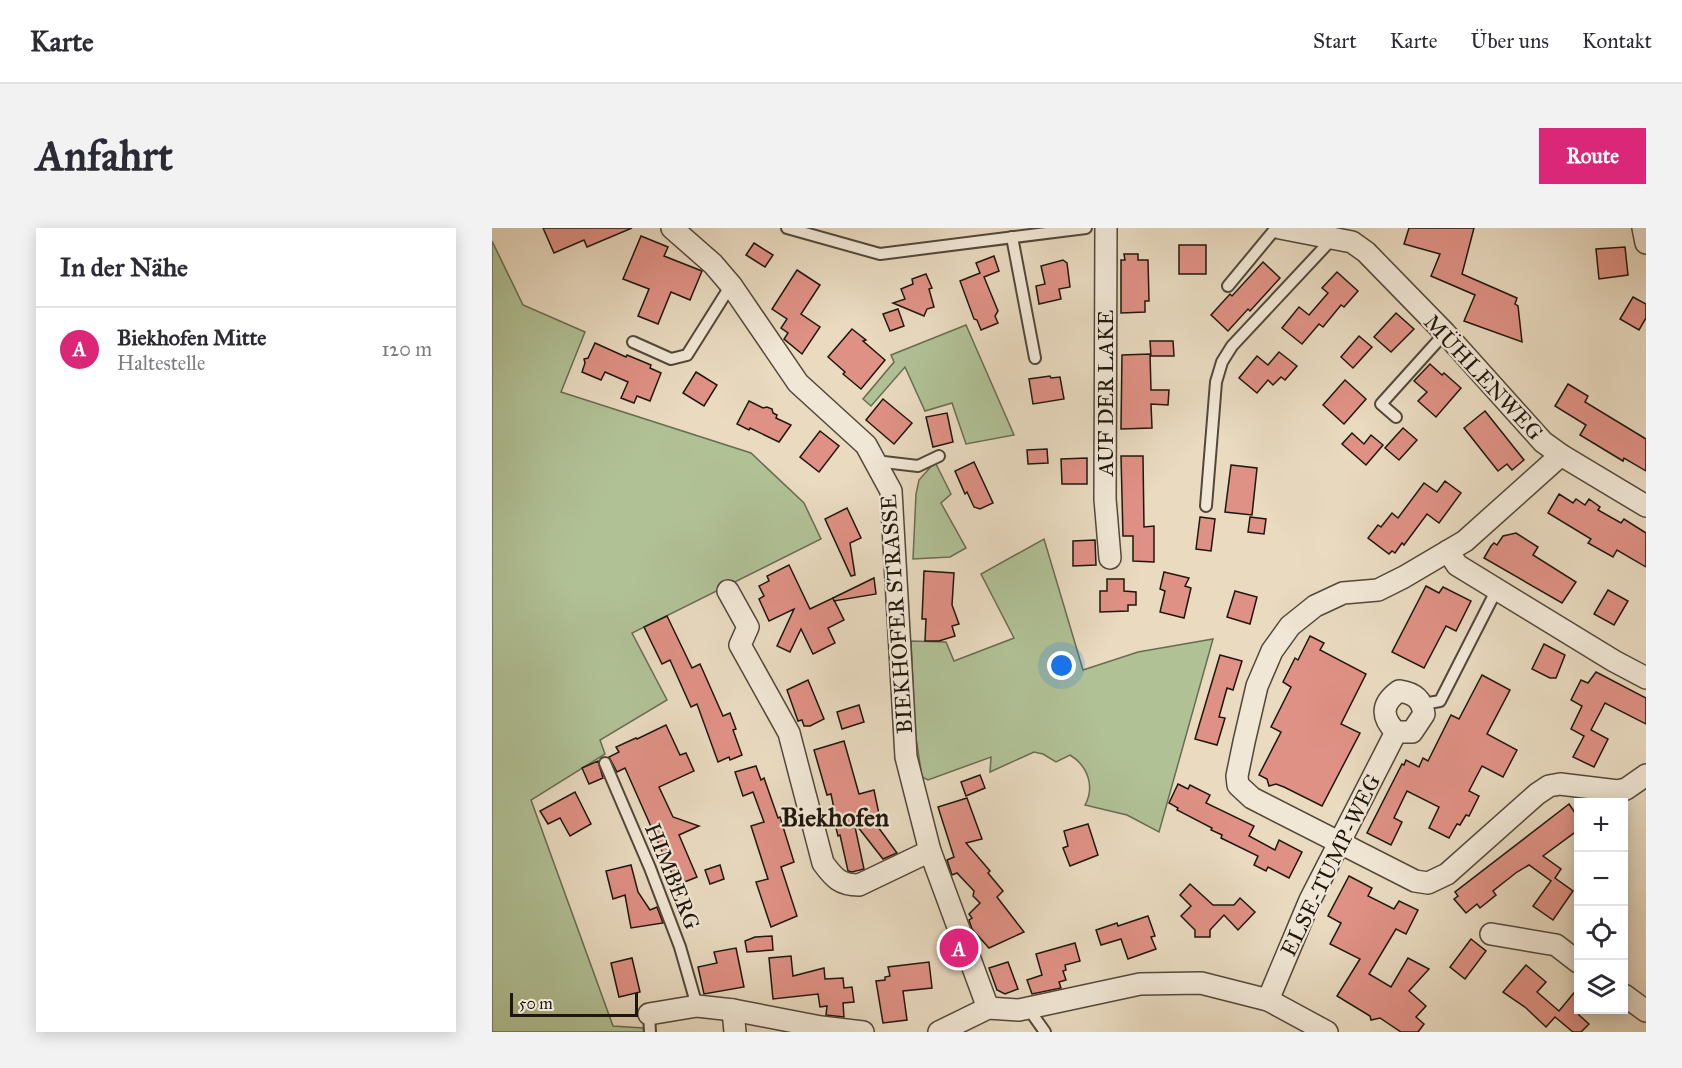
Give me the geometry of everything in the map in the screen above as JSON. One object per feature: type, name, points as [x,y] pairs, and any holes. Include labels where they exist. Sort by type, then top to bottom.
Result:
[{"type":"street","name":"BIEKHOFER STRASSE","points":[[672,228],[713,264],[731,285],[798,383],[866,445],[891,491],[901,705],[906,757],[930,851],[988,1008]]},
{"type":"street","name":"AUF DER LAKE","points":[[1106,228],[1105,499],[1110,558]]},
{"type":"street","name":"MÜHLENWEG","points":[[1278,228],[1352,243],[1366,252],[1444,333],[1543,442],[1646,506]]},
{"type":"street","points":[[1643,228],[1646,243]]},
{"type":"street","points":[[1561,455],[1465,541],[1378,590],[1343,593],[1315,606],[1290,626],[1272,651],[1257,686],[1237,776],[1238,785],[1251,798],[1416,881],[1428,883],[1447,874],[1549,786],[1576,785],[1617,791],[1626,789],[1646,776]]},
{"type":"street","points":[[1448,551],[1457,565],[1614,661],[1646,678]]},
{"type":"street","points":[[728,591],[748,627],[740,645],[789,733],[823,863],[836,880],[846,885],[859,885],[930,851]]},
{"type":"street","points":[[1399,691],[1409,693],[1423,704],[1424,714],[1412,732],[1396,732],[1387,723],[1386,704],[1399,691]]},
{"type":"street","name":"ELSE-TUMP-WEG","points":[[1268,1000],[1310,900],[1396,732]]},
{"type":"street","points":[[1491,934],[1556,945],[1575,960]]},
{"type":"street","points":[[939,1032],[988,1008],[1019,1010],[1140,984],[1201,983],[1268,1000],[1327,1032]]},
{"type":"street","points":[[1628,998],[1646,1011]]},
{"type":"street","points":[[649,1023],[697,1006],[734,1010],[821,1028],[863,1032]]},
{"type":"street","points":[[734,1010],[735,1032]]},
{"type":"lane","points":[[787,228],[880,254],[1086,228]]},
{"type":"lane","points":[[1228,286],[1278,228]]},
{"type":"lane","points":[[1012,237],[1035,357]]},
{"type":"lane","points":[[1206,506],[1216,382],[1222,362],[1232,346],[1333,238]]},
{"type":"lane","points":[[633,342],[671,359],[687,355],[731,285]]},
{"type":"lane","points":[[1396,417],[1381,404],[1444,333]]},
{"type":"lane","points":[[875,461],[918,466],[939,456]]},
{"type":"lane","points":[[1423,704],[1440,701],[1497,589]]},
{"type":"lane","name":"HIMBERG","points":[[605,763],[676,937],[697,1006]]},
{"type":"lane","points":[[1028,1008],[1045,1032]]},
{"type":"green space","points":[[492,241],[523,305],[585,332],[561,392],[751,453],[804,503],[821,539],[632,633],[667,700],[600,740],[605,754],[531,800],[613,1026],[643,1028],[644,1032],[492,1032]]},
{"type":"green space","points":[[966,325],[1014,435],[966,444],[952,403],[925,411],[905,367],[871,406],[863,399],[894,362],[891,355]]},
{"type":"green space","points":[[935,462],[951,494],[941,503],[966,548],[950,557],[913,559],[916,494],[919,480]]},
{"type":"green space","points":[[1044,539],[1083,670],[1138,652],[1213,639],[1159,832],[1127,815],[1085,805],[1089,791],[1088,777],[1081,765],[1070,755],[1056,762],[1043,754],[1034,752],[990,772],[991,757],[928,780],[922,777],[915,731],[911,641],[946,642],[954,661],[1014,638],[981,574]]},
{"type":"building","points":[[543,228],[632,228],[587,247],[584,240],[554,253]]},
{"type":"building","points":[[1409,228],[1474,228],[1462,274],[1517,298],[1515,304],[1518,306],[1522,342],[1464,321],[1475,295],[1431,276],[1440,254],[1404,244]]},
{"type":"building","points":[[641,236],[668,247],[664,256],[702,271],[690,300],[671,292],[658,324],[638,316],[649,289],[623,279]]},
{"type":"building","points":[[754,243],[773,255],[765,267],[746,255]]},
{"type":"building","points":[[1179,245],[1206,245],[1206,274],[1179,274]]},
{"type":"building","points":[[1625,247],[1628,275],[1599,279],[1596,249]]},
{"type":"building","points":[[1124,254],[1138,254],[1138,260],[1148,260],[1149,301],[1145,301],[1145,312],[1121,313],[1121,260],[1125,260]]},
{"type":"building","points":[[994,256],[999,271],[984,277],[998,311],[995,316],[998,323],[981,330],[977,320],[974,319],[960,281],[980,273],[976,263]]},
{"type":"building","points":[[1063,260],[1067,263],[1070,287],[1059,289],[1061,299],[1039,304],[1036,286],[1045,284],[1041,266]]},
{"type":"building","points":[[1263,262],[1280,278],[1228,331],[1211,315]]},
{"type":"building","points":[[797,270],[820,285],[801,314],[820,327],[802,354],[784,339],[788,333],[781,328],[787,319],[772,309]]},
{"type":"building","points":[[1337,272],[1358,291],[1344,307],[1341,305],[1323,327],[1319,324],[1302,344],[1282,328],[1299,307],[1309,315],[1328,293],[1322,288]]},
{"type":"building","points":[[926,274],[932,288],[929,289],[934,307],[927,309],[924,316],[893,303],[905,299],[901,289],[913,284],[912,279]]},
{"type":"building","points":[[1633,297],[1646,304],[1646,318],[1639,330],[1620,319]]},
{"type":"building","points":[[898,309],[904,326],[890,331],[883,314]]},
{"type":"building","points":[[1396,313],[1414,329],[1391,352],[1374,337]]},
{"type":"building","points":[[852,329],[885,360],[861,389],[828,357]]},
{"type":"building","points":[[1359,336],[1372,347],[1353,368],[1341,357]]},
{"type":"building","points":[[1150,341],[1173,341],[1174,356],[1151,356]]},
{"type":"building","points":[[595,343],[651,365],[650,368],[661,373],[650,401],[637,396],[634,403],[621,398],[628,382],[605,372],[601,380],[582,372],[584,359],[588,358]]},
{"type":"building","points":[[1279,352],[1297,366],[1285,380],[1281,377],[1273,385],[1268,380],[1257,393],[1239,378],[1257,356],[1268,365]]},
{"type":"building","points":[[1150,354],[1151,390],[1169,390],[1168,405],[1151,404],[1152,428],[1121,429],[1122,355]]},
{"type":"building","points":[[1430,364],[1461,388],[1436,417],[1418,401],[1427,392],[1414,381]]},
{"type":"building","points":[[696,372],[717,385],[704,406],[683,393]]},
{"type":"building","points":[[1050,376],[1051,378],[1060,377],[1064,399],[1033,404],[1029,379]]},
{"type":"building","points":[[1345,380],[1366,399],[1344,424],[1323,405]]},
{"type":"building","points":[[1568,384],[1588,396],[1585,402],[1646,439],[1646,471],[1624,458],[1623,461],[1580,435],[1586,425],[1555,406]]},
{"type":"building","points":[[883,399],[912,423],[894,444],[866,420]]},
{"type":"building","points":[[749,401],[763,408],[772,409],[777,415],[776,418],[791,425],[779,442],[737,424]]},
{"type":"building","points":[[1485,411],[1524,460],[1512,470],[1507,464],[1498,471],[1464,428]]},
{"type":"building","points":[[947,413],[953,442],[933,447],[926,417]]},
{"type":"building","points":[[1403,428],[1417,440],[1399,460],[1385,448]]},
{"type":"building","points":[[820,431],[839,446],[819,472],[800,457]]},
{"type":"building","points":[[1352,433],[1364,444],[1371,435],[1383,445],[1366,465],[1342,444]]},
{"type":"building","points":[[1047,449],[1048,463],[1028,464],[1027,450]]},
{"type":"building","points":[[1121,456],[1143,456],[1144,527],[1154,526],[1154,562],[1133,561],[1133,536],[1123,536]]},
{"type":"building","points":[[1087,458],[1087,484],[1062,484],[1061,459]]},
{"type":"building","points":[[974,462],[993,503],[980,509],[974,507],[967,492],[965,494],[955,471]]},
{"type":"building","points":[[1231,465],[1257,468],[1252,515],[1225,512]]},
{"type":"building","points":[[1445,481],[1461,493],[1439,523],[1427,514],[1404,545],[1402,543],[1395,553],[1392,551],[1389,554],[1368,538],[1392,513],[1398,518],[1424,483],[1437,492]]},
{"type":"building","points":[[1559,494],[1573,503],[1576,499],[1585,505],[1589,499],[1600,507],[1598,510],[1621,523],[1624,519],[1646,533],[1646,567],[1617,550],[1613,557],[1588,543],[1591,539],[1548,513]]},
{"type":"building","points":[[847,508],[861,538],[850,543],[855,575],[851,576],[825,519]]},
{"type":"building","points":[[1200,517],[1215,519],[1211,551],[1196,549]]},
{"type":"building","points":[[1250,517],[1266,519],[1264,534],[1248,532]]},
{"type":"building","points":[[1516,533],[1538,547],[1533,555],[1576,582],[1562,603],[1484,558],[1494,543],[1497,545],[1503,536]]},
{"type":"building","points":[[1095,540],[1096,565],[1073,566],[1073,541]]},
{"type":"building","points":[[789,565],[810,609],[833,598],[844,620],[828,628],[835,643],[813,654],[801,629],[790,652],[777,646],[794,609],[769,621],[759,599],[764,596],[759,586],[769,581],[767,576]]},
{"type":"building","points":[[924,571],[954,573],[952,605],[959,624],[952,626],[955,636],[939,641],[925,641],[926,619],[922,619]]},
{"type":"building","points":[[1164,572],[1189,578],[1185,586],[1191,588],[1184,618],[1160,612],[1165,591],[1160,589]]},
{"type":"building","points":[[874,578],[876,594],[834,601],[833,598]]},
{"type":"building","points":[[1107,579],[1124,579],[1124,591],[1136,592],[1136,605],[1128,605],[1128,611],[1100,612],[1100,591],[1107,591]]},
{"type":"building","points":[[1426,586],[1439,593],[1443,587],[1471,601],[1456,631],[1446,626],[1424,668],[1392,652]]},
{"type":"building","points":[[1608,590],[1628,601],[1614,625],[1594,614]]},
{"type":"building","points":[[1235,591],[1257,597],[1250,624],[1227,617]]},
{"type":"building","points":[[667,616],[692,668],[700,664],[723,716],[730,713],[742,755],[718,762],[697,704],[691,707],[670,660],[662,664],[644,627]]},
{"type":"building","points":[[1310,636],[1324,643],[1320,650],[1366,674],[1341,724],[1360,733],[1322,806],[1284,787],[1276,784],[1269,786],[1267,779],[1259,775],[1281,732],[1271,727],[1291,687],[1283,682]]},
{"type":"building","points":[[1544,644],[1565,655],[1556,678],[1550,678],[1532,669]]},
{"type":"building","points":[[1220,655],[1242,661],[1233,690],[1227,688],[1219,717],[1225,718],[1217,745],[1195,739]]},
{"type":"building","points":[[1596,672],[1646,698],[1646,724],[1605,703],[1591,730],[1608,739],[1594,767],[1573,757],[1584,736],[1571,729],[1582,706],[1571,700],[1581,680],[1588,683]]},
{"type":"building","points":[[1482,675],[1510,690],[1487,734],[1517,750],[1503,777],[1482,766],[1469,791],[1479,796],[1469,816],[1466,815],[1460,825],[1457,824],[1449,838],[1429,828],[1439,807],[1407,791],[1394,818],[1402,822],[1391,845],[1367,833],[1402,764],[1404,765],[1406,760],[1419,767],[1423,758],[1428,761],[1451,715],[1459,719]]},
{"type":"building","points":[[808,680],[824,719],[810,726],[804,726],[802,720],[798,721],[787,690]]},
{"type":"building","points":[[859,705],[864,722],[842,729],[837,712]]},
{"type":"building","points":[[666,725],[680,755],[686,753],[694,771],[659,787],[673,817],[699,826],[679,835],[697,877],[677,885],[625,768],[617,772],[609,757],[619,752],[616,747]]},
{"type":"building","points":[[844,741],[859,794],[874,790],[879,814],[870,816],[897,853],[883,859],[854,822],[864,869],[852,872],[848,871],[840,835],[838,836],[835,824],[837,823],[831,794],[827,795],[814,750]]},
{"type":"building","points":[[598,761],[603,778],[589,784],[582,768]]},
{"type":"building","points":[[756,766],[761,780],[764,778],[778,818],[780,817],[794,862],[781,867],[797,916],[771,927],[756,882],[768,879],[751,826],[764,822],[753,792],[743,796],[735,772]]},
{"type":"building","points":[[980,775],[985,788],[966,796],[961,782]]},
{"type":"building","points":[[1178,784],[1188,789],[1190,785],[1210,795],[1206,803],[1254,826],[1249,836],[1275,850],[1279,840],[1302,852],[1289,878],[1268,867],[1266,871],[1254,865],[1258,856],[1221,838],[1222,835],[1211,830],[1212,828],[1177,810],[1178,808],[1169,803]]},
{"type":"building","points":[[575,792],[591,824],[570,836],[560,818],[548,824],[540,811]]},
{"type":"building","points":[[967,798],[982,839],[966,843],[990,871],[988,873],[1003,891],[997,897],[1024,932],[989,948],[972,929],[969,920],[972,918],[969,914],[980,903],[973,896],[974,891],[957,873],[952,875],[947,860],[954,857],[938,807]]},
{"type":"building","points":[[1569,804],[1574,811],[1574,833],[1543,856],[1561,869],[1555,878],[1573,891],[1553,920],[1533,906],[1551,881],[1529,865],[1493,891],[1496,895],[1480,908],[1477,904],[1466,913],[1454,899],[1458,896],[1455,892]]},
{"type":"building","points":[[1088,824],[1098,855],[1070,866],[1063,848],[1068,846],[1064,831]]},
{"type":"building","points":[[631,865],[638,892],[650,910],[657,907],[663,923],[631,928],[625,895],[613,899],[606,871]]},
{"type":"building","points":[[720,865],[724,879],[710,884],[705,870]]},
{"type":"building","points":[[1349,876],[1372,888],[1368,896],[1394,909],[1399,901],[1418,910],[1406,934],[1396,929],[1369,974],[1391,987],[1408,958],[1429,969],[1409,991],[1426,1006],[1416,1017],[1424,1024],[1418,1032],[1401,1032],[1380,1018],[1371,1020],[1370,1016],[1337,996],[1360,959],[1330,944],[1341,923],[1328,916]]},
{"type":"building","points":[[1190,884],[1213,905],[1234,905],[1240,898],[1255,912],[1238,930],[1224,915],[1210,930],[1210,937],[1195,937],[1195,930],[1181,916],[1191,906],[1180,895]]},
{"type":"building","points":[[1148,916],[1155,936],[1151,937],[1156,949],[1128,959],[1121,939],[1101,945],[1096,930],[1117,923],[1118,926]]},
{"type":"building","points":[[772,936],[773,950],[747,952],[745,941],[755,937]]},
{"type":"building","points":[[1471,939],[1486,951],[1465,979],[1450,967]]},
{"type":"building","points":[[1075,943],[1080,961],[1065,965],[1066,970],[1063,971],[1066,980],[1059,982],[1061,988],[1032,994],[1027,980],[1042,975],[1036,954]]},
{"type":"building","points":[[736,948],[744,987],[704,994],[698,967],[717,963],[714,952]]},
{"type":"building","points":[[791,956],[793,976],[824,968],[825,979],[843,978],[844,988],[852,987],[854,1002],[843,1003],[844,1017],[826,1015],[827,1006],[820,1007],[818,994],[773,999],[769,958]]},
{"type":"building","points":[[632,958],[640,992],[619,997],[611,963]]},
{"type":"building","points":[[929,962],[932,988],[903,991],[907,1020],[883,1023],[876,981],[885,980],[885,977],[890,976],[888,967]]},
{"type":"building","points":[[1008,962],[1018,989],[1005,994],[997,990],[989,968]]},
{"type":"building","points":[[1526,965],[1546,982],[1537,992],[1559,1011],[1574,993],[1574,1014],[1579,1014],[1589,1024],[1581,1032],[1573,1032],[1555,1017],[1546,1027],[1526,1008],[1503,992]]},
{"type":"place","name":"Biekhofen Mitte","points":[[959,948]]},
{"type":"district","name":"Biekhofen","points":[[835,817]]}]
